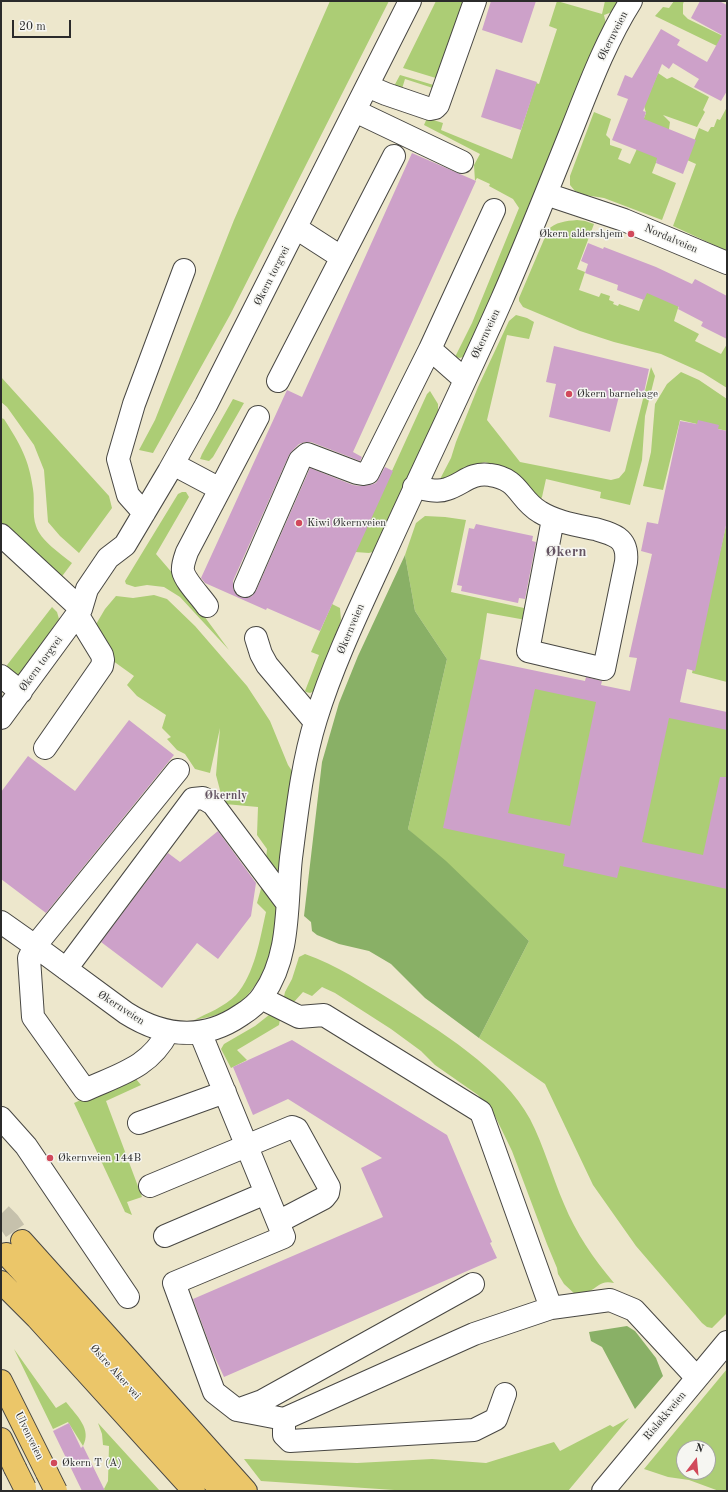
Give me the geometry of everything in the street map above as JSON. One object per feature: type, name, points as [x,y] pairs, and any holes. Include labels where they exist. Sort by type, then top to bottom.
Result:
[{"type":"main road","name":"Østre Aker vei","points":[[222,1491],[14,1247],[246,1491]]},
{"type":"main road","name":"Østre Aker vei","points":[[1,1282],[37,1318],[194,1491]]},
{"type":"main road","name":"Ulvenveien","points":[[1,1381],[56,1491]]},
{"type":"main road","points":[[1,1439],[27,1491]]},
{"type":"street","name":"Økern torgvei","points":[[1,718],[79,612],[99,598],[121,566],[125,545],[173,464],[213,391],[410,1]]},
{"type":"street","points":[[367,86],[430,109],[435,108],[438,105],[475,1]]},
{"type":"street","name":"Økernveien","points":[[2,925],[35,946],[140,1022],[168,1032],[200,1032],[217,1028],[232,1021],[248,1010],[261,998],[269,985],[281,953],[284,940],[299,800],[315,722],[336,664],[414,487],[500,302],[546,194],[596,70],[616,27],[631,1]]},
{"type":"street","points":[[355,111],[462,162]]},
{"type":"street","points":[[278,381],[394,156]]},
{"type":"street","name":"Nordalveien","points":[[546,194],[624,220],[727,263]]},
{"type":"street","points":[[245,586],[300,460],[307,454],[357,473],[368,473],[430,348],[494,210]]},
{"type":"street","points":[[296,228],[341,257]]},
{"type":"street","points":[[144,513],[128,495],[118,459],[134,404],[184,270]]},
{"type":"street","points":[[430,348],[464,379]]},
{"type":"street","points":[[207,606],[186,578],[183,571],[184,562],[187,552],[258,417]]},
{"type":"street","points":[[173,464],[220,489]]},
{"type":"street","points":[[414,487],[436,492],[448,489],[470,477],[480,474],[489,474],[514,484],[530,504],[553,519],[606,532],[617,537],[623,543],[627,552],[604,669],[528,651],[553,519]]},
{"type":"street","points":[[1,535],[79,612],[102,655],[102,666],[45,748]]},
{"type":"street","points":[[256,638],[261,654],[267,665],[315,722]]},
{"type":"street","points":[[1,676],[21,692]]},
{"type":"street","points":[[168,1032],[161,1044],[147,1060],[132,1069],[86,1090],[33,1017],[29,958],[35,946],[178,770]]},
{"type":"street","points":[[66,969],[193,799],[203,798],[213,804],[287,903]]},
{"type":"street","points":[[261,998],[299,1017],[324,1016],[481,1112],[551,1308]]},
{"type":"street","points":[[200,1032],[284,1237],[174,1283],[214,1392],[237,1410],[284,1419],[474,1334],[551,1308],[610,1300],[634,1310],[697,1378]]},
{"type":"street","points":[[139,1123],[225,1092]]},
{"type":"street","points":[[1,1118],[26,1146],[128,1297]]},
{"type":"street","points":[[150,1186],[292,1127],[298,1129],[329,1188],[328,1193],[324,1198],[278,1222]]},
{"type":"street","points":[[165,1236],[266,1193]]},
{"type":"street","points":[[237,1410],[262,1401],[473,1284]]},
{"type":"street","name":"Risløkkveien","points":[[605,1489],[727,1342]]},
{"type":"street","points":[[284,1419],[284,1435],[290,1441],[474,1430],[496,1419],[505,1394]]},
{"type":"green space","points":[[330,1],[389,1],[230,315],[153,453],[139,450],[155,420],[234,220]]},
{"type":"green space","points":[[436,1],[466,1],[439,79],[403,68]]},
{"type":"green space","points":[[557,1],[602,14],[605,1],[619,1],[612,12],[604,15],[607,29],[510,259],[465,356],[460,358],[455,357],[472,323],[519,208],[513,199],[489,186],[490,184],[477,178],[475,181],[474,165],[480,154],[424,125],[427,118],[443,123],[441,130],[512,159],[536,83],[539,84],[557,29],[549,26]]},
{"type":"green space","points":[[674,1],[684,1],[683,14],[688,19],[727,38],[719,47],[655,16],[663,7],[669,8]]},
{"type":"green space","points":[[658,73],[667,79],[672,77],[709,97],[703,110],[705,112],[697,127],[663,115],[670,122],[669,129],[652,173],[676,183],[662,220],[604,198],[585,195],[575,191],[570,185],[570,176],[594,112],[611,119],[606,135],[610,139],[610,145],[622,149],[618,159],[630,164],[645,128],[641,126],[646,113],[644,106]]},
{"type":"green space","points":[[400,75],[437,86],[436,89],[405,79],[401,92],[393,88]]},
{"type":"green space","points":[[727,107],[727,251],[673,226],[696,164],[687,160],[699,128],[708,132],[711,127],[714,127],[717,119],[720,120]]},
{"type":"green space","points":[[577,220],[594,224],[577,269],[585,272],[579,290],[599,297],[601,293],[610,296],[609,300],[614,302],[613,304],[618,306],[619,304],[639,311],[646,292],[679,305],[674,321],[699,334],[695,341],[721,354],[727,344],[727,388],[703,373],[661,354],[614,342],[580,331],[523,307],[519,301],[519,298],[548,230],[551,227],[565,221]]},
{"type":"green space","points":[[516,315],[534,322],[529,339],[507,335],[487,420],[520,462],[611,480],[619,478],[625,471],[651,367],[655,376],[645,416],[642,460],[630,505],[600,498],[601,492],[546,479],[540,500],[502,467],[485,462],[463,468],[451,479],[438,483],[451,458],[478,387],[509,321]]},
{"type":"green space","points":[[681,372],[699,380],[727,399],[727,431],[680,420],[663,490],[643,486],[651,452],[655,404],[667,384]]},
{"type":"green space","points":[[1,377],[109,496],[112,508],[79,553],[60,536],[48,522],[44,470],[34,445],[7,407],[1,402]]},
{"type":"green space","points":[[430,391],[438,404],[438,415],[376,551],[369,553],[355,552],[427,394]]},
{"type":"green space","points":[[233,399],[244,403],[213,457],[209,461],[200,459],[202,454]]},
{"type":"green space","points":[[1,418],[4,419],[15,436],[29,469],[34,494],[34,517],[38,531],[51,546],[72,563],[60,579],[1,525]]},
{"type":"green space","points":[[186,492],[189,497],[156,554],[174,575],[229,650],[180,597],[164,587],[147,585],[135,587],[126,584],[125,581],[178,494]]},
{"type":"green space","points":[[425,516],[466,520],[451,592],[524,608],[531,573],[537,575],[526,620],[487,613],[479,666],[727,725],[727,1313],[712,1328],[707,1327],[702,1323],[636,1246],[593,1185],[545,1084],[479,1038],[529,941],[408,829],[447,659],[415,611],[405,555],[416,523]]},
{"type":"green space","points":[[727,521],[727,682],[692,673]]},
{"type":"green space","points":[[405,555],[415,611],[447,659],[408,829],[446,861],[529,941],[479,1038],[425,998],[391,964],[369,951],[339,944],[317,935],[312,931],[311,922],[304,916],[322,762],[339,703],[358,656]]},
{"type":"green space","points":[[154,595],[167,599],[195,626],[247,686],[270,721],[288,765],[296,777],[280,882],[265,869],[267,849],[257,835],[258,807],[225,804],[221,794],[216,775],[220,728],[210,773],[195,769],[185,754],[177,750],[167,739],[171,737],[162,728],[166,715],[137,696],[127,685],[134,676],[109,658],[95,626],[105,609],[116,596],[133,598]]},
{"type":"green space","points":[[332,604],[340,608],[341,620],[317,690],[310,693],[306,692],[305,691],[319,655],[311,652]]},
{"type":"green space","points":[[52,607],[57,612],[59,619],[17,678],[4,669]]},
{"type":"green space","points":[[262,885],[275,899],[277,906],[277,923],[262,975],[242,1001],[231,1009],[220,1014],[194,1020],[226,1003],[236,995],[248,977],[256,955],[266,912],[257,903]]},
{"type":"green space","points":[[305,954],[328,963],[350,975],[448,1037],[487,1067],[504,1084],[530,1119],[574,1225],[592,1255],[614,1283],[606,1282],[587,1293],[576,1295],[564,1284],[558,1274],[512,1151],[495,1116],[478,1095],[435,1065],[421,1051],[391,1029],[335,993],[322,987],[312,996],[303,992],[293,1003],[283,1001],[299,957]]},
{"type":"green space","points":[[269,1015],[274,1015],[280,1019],[279,1025],[237,1050],[247,1060],[231,1068],[221,1049],[224,1044],[255,1026]]},
{"type":"green space","points":[[128,1079],[136,1079],[141,1085],[106,1101],[142,1197],[127,1202],[132,1215],[125,1212],[74,1103]]},
{"type":"green space","points":[[627,1326],[635,1331],[656,1358],[663,1376],[635,1409],[602,1347],[591,1341],[589,1332]]},
{"type":"green space","points":[[14,1349],[56,1408],[66,1402],[79,1418],[86,1434],[83,1446],[68,1422],[53,1429]]},
{"type":"green space","points":[[727,1369],[727,1491],[719,1491],[689,1480],[716,1480],[716,1440],[676,1440],[676,1478],[644,1469]]},
{"type":"green space","points":[[629,1418],[568,1491],[409,1491],[261,1481],[244,1459],[357,1463],[432,1459],[486,1463],[554,1442],[560,1451],[610,1425],[613,1427]]},
{"type":"green space","points":[[98,1423],[160,1491],[105,1491],[104,1489],[108,1481],[109,1446],[103,1445],[102,1434]]},
{"type":"building","points":[[491,1],[536,1],[522,43],[482,30]]},
{"type":"building","points":[[700,1],[719,1],[727,5],[727,91],[721,101],[694,87],[699,79],[673,63],[669,69],[662,64],[643,111],[646,112],[644,119],[696,140],[683,174],[656,163],[657,158],[612,140],[628,99],[617,95],[625,75],[632,78],[661,29],[680,40],[677,45],[707,62],[722,35],[691,18]]},
{"type":"building","points":[[496,69],[537,82],[521,130],[481,117]]},
{"type":"building","points":[[412,153],[476,181],[353,452],[362,457],[360,461],[311,442],[299,444],[289,455],[233,581],[235,593],[240,597],[247,598],[252,596],[256,591],[310,468],[353,485],[361,486],[376,483],[385,467],[393,471],[320,631],[267,608],[266,610],[205,583],[201,578],[287,390],[302,397]]},
{"type":"building","points":[[588,243],[603,249],[604,247],[656,267],[692,284],[695,279],[727,296],[727,339],[701,326],[703,322],[678,309],[679,307],[647,293],[644,300],[617,290],[618,285],[585,273],[588,264],[581,261]]},
{"type":"building","points":[[554,346],[649,369],[643,397],[620,392],[610,432],[549,417],[556,384],[546,382]]},
{"type":"building","points":[[698,420],[719,425],[718,429],[727,431],[727,521],[695,671],[687,669],[680,702],[727,712],[727,730],[669,718],[642,842],[703,855],[720,777],[727,777],[727,889],[620,866],[617,878],[563,866],[565,854],[443,828],[479,659],[585,681],[586,677],[602,681],[601,685],[630,691],[637,658],[629,657],[652,554],[641,551],[647,522],[658,524],[680,421],[697,424]],"holes":[[[535,689],[596,702],[570,826],[508,813]]]},
{"type":"building","points":[[476,524],[533,536],[532,541],[536,542],[525,599],[519,598],[518,603],[461,591],[462,586],[457,585],[469,528],[474,529]]},
{"type":"building","points":[[129,720],[174,755],[46,913],[1,879],[1,792],[28,756],[75,791]]},
{"type":"building","points":[[218,831],[256,883],[251,916],[218,959],[197,943],[162,988],[101,942],[168,853],[180,862]]},
{"type":"building","points":[[292,1040],[447,1135],[492,1242],[490,1243],[497,1258],[224,1377],[212,1351],[193,1299],[383,1217],[361,1168],[382,1158],[288,1099],[253,1115],[233,1067]]},
{"type":"building","points":[[69,1423],[81,1448],[83,1446],[105,1491],[82,1491],[53,1431]]},
{"type":"tunnel","points":[[1,1214],[9,1222],[22,1241]]},
{"type":"place","name":"Økern aldershjem","points":[[631,234]]},
{"type":"place","name":"Økern barnehage","points":[[569,394]]},
{"type":"place","name":"Kiwi Økernveien","points":[[299,523]]},
{"type":"place","name":"Økernveien 144B","points":[[50,1158]]},
{"type":"place","name":"Økern T (A)","points":[[54,1463]]},
{"type":"district","name":"Økern","points":[[566,552]]},
{"type":"district","name":"Økernly","points":[[226,796]]}]
